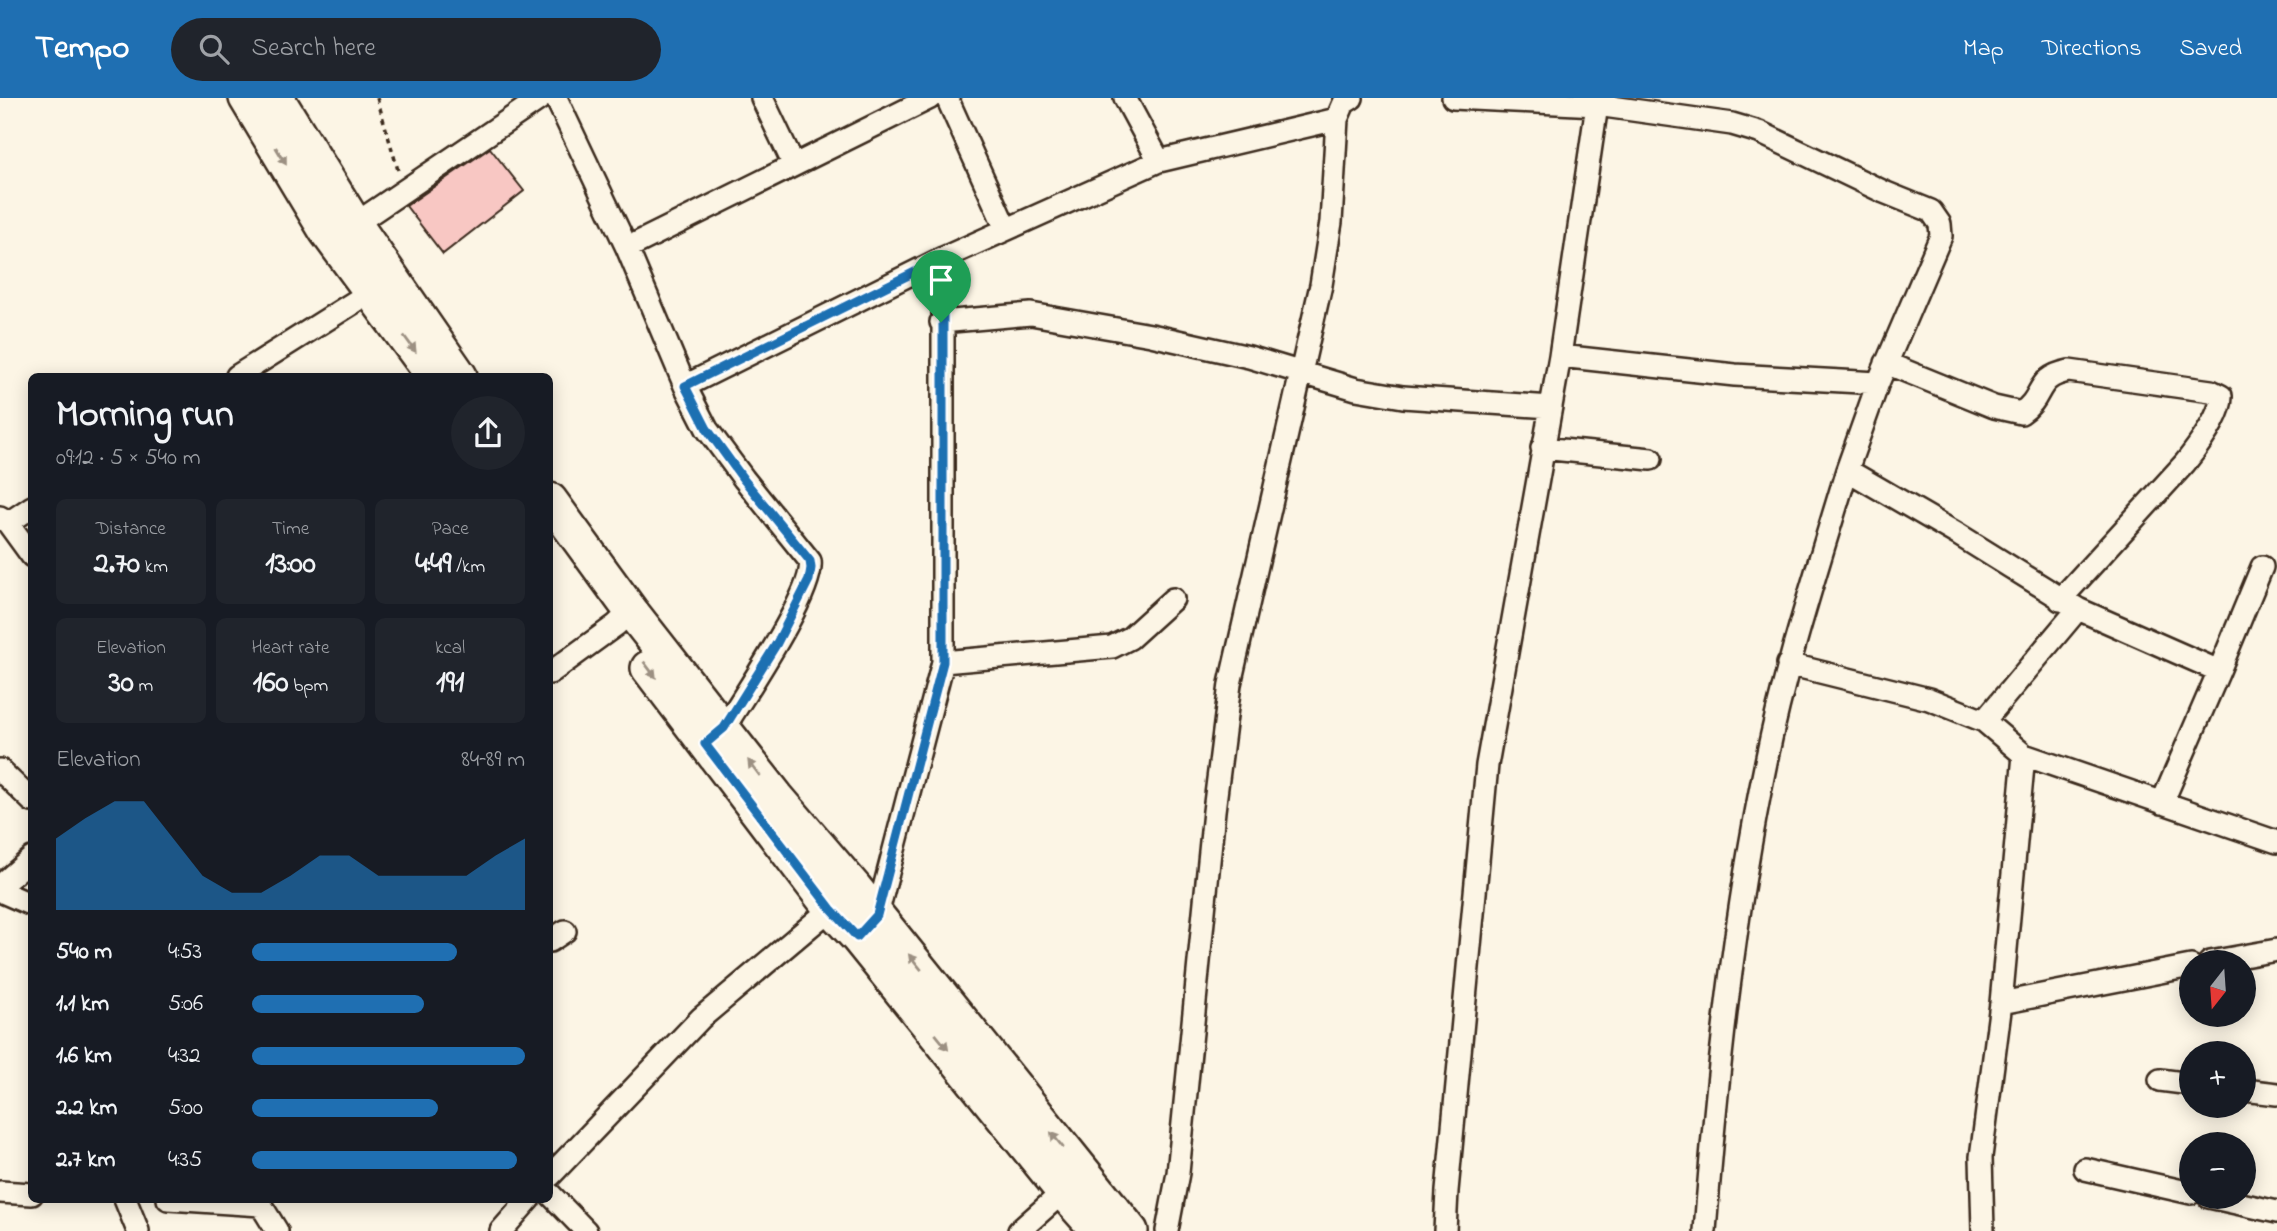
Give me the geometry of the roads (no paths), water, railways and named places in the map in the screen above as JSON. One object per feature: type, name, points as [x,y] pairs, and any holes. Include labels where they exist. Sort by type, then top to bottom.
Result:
[{"type":"main road","points":[[246,98],[326,231],[382,285],[457,373]]},
{"type":"main road","points":[[277,98],[355,224],[382,285],[431,373]]},
{"type":"main road","points":[[553,507],[623,618]]},
{"type":"main road","points":[[553,541],[623,618],[765,803],[1074,1183],[1131,1231]]},
{"type":"main road","points":[[1074,1183],[1098,1231]]},
{"type":"street","points":[[355,224],[541,98]]},
{"type":"street","points":[[556,98],[627,248],[685,386],[707,429],[744,480],[810,561],[809,580],[777,643],[715,736]]},
{"type":"street","points":[[762,98],[794,165]]},
{"type":"street","points":[[627,248],[930,98]]},
{"type":"street","points":[[947,98],[1006,229]]},
{"type":"street","points":[[1125,98],[1159,160]]},
{"type":"street","points":[[1167,1231],[1178,1173],[1214,811],[1230,684],[1321,285],[1331,222],[1337,119],[1344,103],[1352,98]]},
{"type":"street","points":[[1453,98],[1597,105],[1732,124],[1759,132],[1931,211],[1940,224],[1941,236],[1882,373],[1847,470],[1788,664],[1745,876],[1724,1029],[1705,1231]]},
{"type":"street","points":[[1445,1231],[1487,765],[1560,356],[1597,105]]},
{"type":"street","points":[[685,386],[943,258],[1159,160],[1337,119]]},
{"type":"street","points":[[867,926],[943,662],[943,258]]},
{"type":"street","points":[[242,373],[382,285]]},
{"type":"street","points":[[941,322],[1031,314],[1151,335],[1249,357],[1356,390],[1403,397],[1550,407]]},
{"type":"street","points":[[1560,356],[1735,375],[1882,373],[2021,413],[2030,407],[2047,379],[2053,374],[2069,371],[2211,391],[2221,396],[2218,409],[2199,444],[2069,605],[1984,720]]},
{"type":"street","points":[[1542,448],[1651,459]]},
{"type":"street","points":[[1847,470],[1959,535],[2069,605],[2219,671]]},
{"type":"street","points":[[28,509],[4,520],[28,551]]},
{"type":"street","points":[[2162,803],[2262,567]]},
{"type":"street","points":[[943,662],[1112,647],[1130,638],[1173,599]]},
{"type":"street","points":[[553,671],[623,618]]},
{"type":"street","points":[[1788,664],[1929,699],[1984,720],[2024,755],[2277,842]]},
{"type":"street","points":[[1983,1231],[1980,1157],[2001,1003],[2024,755]]},
{"type":"street","points":[[0,770],[28,797]]},
{"type":"street","points":[[28,863],[0,889],[28,903]]},
{"type":"street","points":[[553,1173],[702,1018],[843,898]]},
{"type":"street","points":[[2256,954],[2277,950]]},
{"type":"street","points":[[2001,1003],[2179,968]]},
{"type":"street","points":[[2160,1080],[2179,1082]]},
{"type":"street","points":[[2256,1091],[2277,1094]]},
{"type":"street","points":[[2085,1169],[2179,1190]]},
{"type":"street","points":[[1019,1231],[1074,1183]]},
{"type":"street","points":[[0,1192],[28,1194]]},
{"type":"street","points":[[553,1197],[586,1231]]},
{"type":"street","points":[[127,1203],[138,1231]]},
{"type":"street","points":[[265,1203],[277,1231]]},
{"type":"street","points":[[501,1231],[526,1203]]},
{"type":"street","points":[[2256,1206],[2276,1210]]}]
